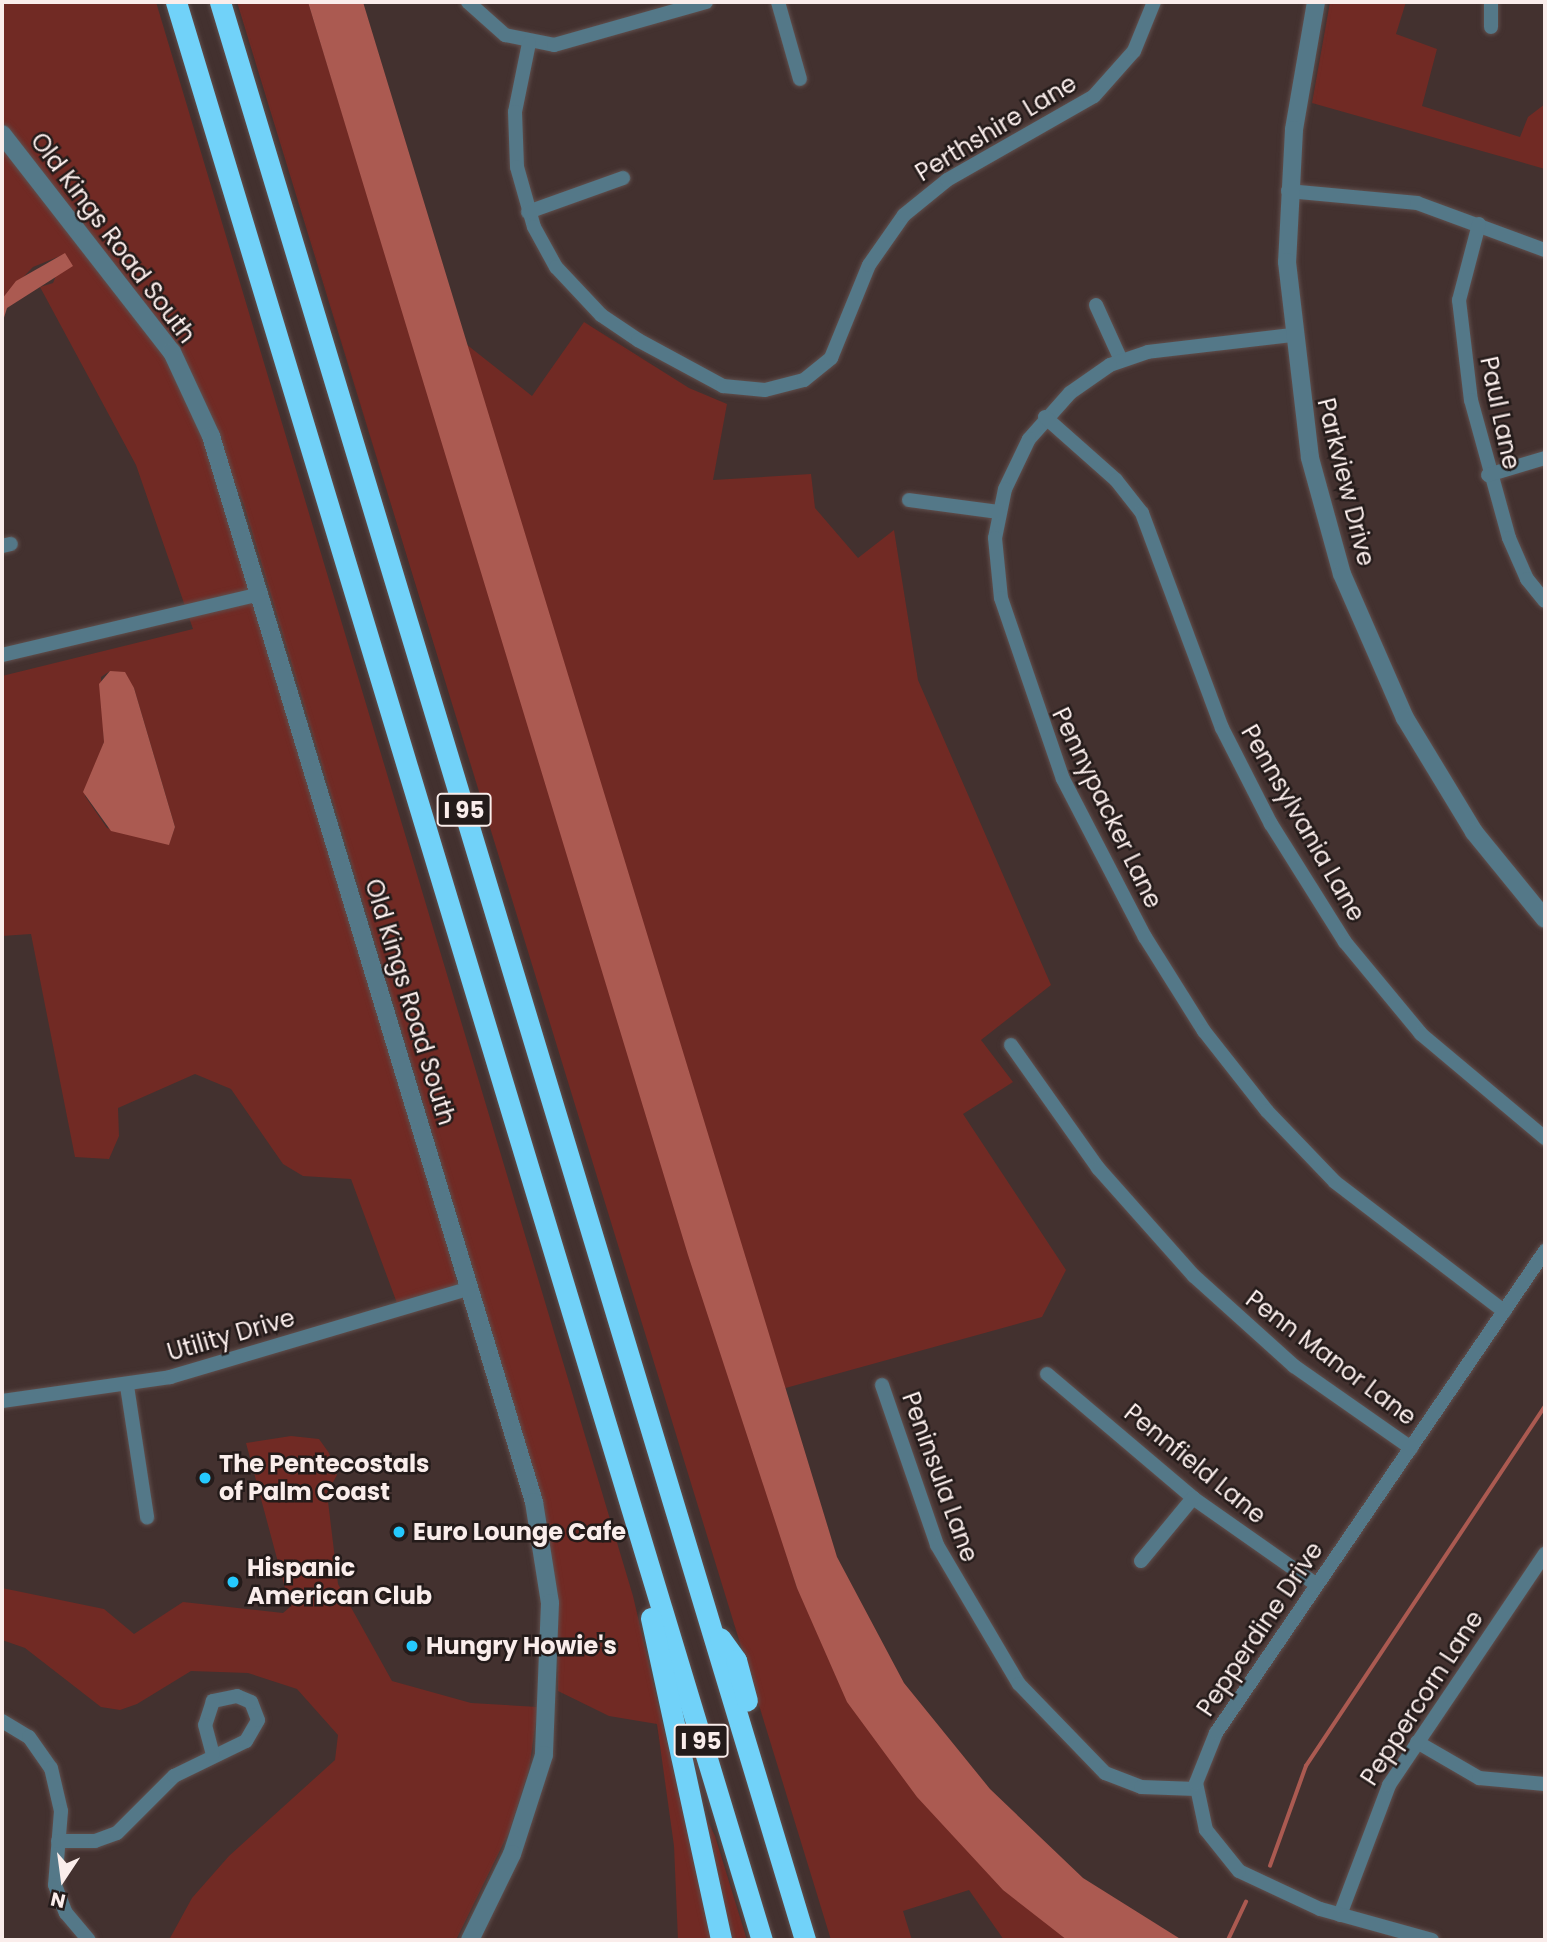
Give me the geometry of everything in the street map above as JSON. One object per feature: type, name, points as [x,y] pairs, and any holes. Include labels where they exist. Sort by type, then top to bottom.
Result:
[{"type":"highway","name":"I 95","points":[[176,2],[762,1940]]},
{"type":"highway","name":"I 95","points":[[220,2],[805,1940]]},
{"type":"highway","points":[[641,1543],[652,1624],[721,1940]]},
{"type":"highway","points":[[707,1618],[736,1660],[820,1940]]},
{"type":"street","points":[[468,2],[492,27],[529,43],[569,43],[706,2]]},
{"type":"street","points":[[778,2],[800,79]]},
{"type":"street","name":"Perthshire Lane","points":[[529,43],[514,135],[528,212],[566,280],[626,333],[732,388],[795,384],[835,351],[869,264],[904,215],[947,180],[1094,96],[1134,51],[1154,2]]},
{"type":"street","name":"Parkview Drive","points":[[1316,2],[1288,191],[1292,335],[1316,481],[1371,645],[1460,810],[1545,919]]},
{"type":"street","points":[[1491,2],[1491,27]]},
{"type":"street","name":"Old Kings Road South","points":[[2,134],[172,352],[224,471],[534,1502],[550,1603],[551,1664],[545,1742],[533,1795],[470,1940]]},
{"type":"street","points":[[528,212],[623,178]]},
{"type":"street","points":[[1288,191],[1398,200],[1479,224],[1545,250]]},
{"type":"street","name":"Paul Lane","points":[[1479,224],[1459,310],[1489,475],[1520,565],[1545,601]]},
{"type":"street","points":[[1096,305],[1121,360]]},
{"type":"street","name":"Pennypacker Lane","points":[[1292,335],[1172,347],[1121,360],[1087,379],[1045,417],[1015,464],[999,512],[998,586],[1031,700],[1101,859],[1184,1001],[1245,1085],[1335,1182],[1504,1311]]},
{"type":"street","name":"Pennsylvania Lane","points":[[1045,417],[1116,480],[1142,513],[1222,728],[1272,824],[1345,942],[1421,1034],[1545,1138]]},
{"type":"street","points":[[1489,475],[1545,458]]},
{"type":"street","points":[[909,500],[999,512]]},
{"type":"street","points":[[2,655],[261,594]]},
{"type":"street","name":"Penn Manor Lane","points":[[1011,1045],[1110,1183],[1187,1270],[1294,1366],[1411,1448]]},
{"type":"street","name":"Pepperdine Drive","points":[[1196,1789],[1211,1742],[1545,1251]]},
{"type":"street","name":"Utility Drive","points":[[2,1401],[127,1387],[468,1289]]},
{"type":"street","name":"Pennfield Lane","points":[[1047,1374],[1192,1498],[1317,1586]]},
{"type":"street","name":"Peninsula Lane","points":[[882,1385],[937,1545],[1019,1684],[1105,1773],[1141,1787],[1196,1789]]},
{"type":"street","points":[[127,1387],[147,1517]]},
{"type":"street","points":[[1141,1561],[1192,1498]]},
{"type":"street","name":"Peppercorn Lane","points":[[1340,1915],[1384,1796],[1545,1554]]},
{"type":"street","points":[[58,1841],[95,1842],[117,1833],[174,1776],[254,1732],[257,1710],[251,1702],[237,1696],[213,1701],[205,1725],[213,1754]]},
{"type":"street","points":[[2,1721],[29,1737],[51,1768],[60,1795],[58,1898],[89,1940]]},
{"type":"street","points":[[1418,1742],[1479,1777],[1545,1784]]},
{"type":"street","points":[[1196,1789],[1206,1830],[1234,1867],[1340,1915],[1432,1940]]},
{"type":"shaded area","points":[[2,2],[156,2],[633,1596],[713,1940],[678,1940],[674,1846],[657,1724],[609,1716],[558,1691],[556,1586],[536,1478],[244,505],[177,344],[2,122]]},
{"type":"shaded area","points":[[237,2],[308,2],[797,1588],[1067,1940],[1004,1940],[969,1890],[903,1911],[912,1940],[831,1940]]},
{"type":"shaded area","points":[[308,2],[363,2],[837,1557],[904,1683],[990,1789],[1083,1878],[1182,1940],[1067,1940],[1003,1890],[917,1797],[847,1702],[797,1588],[688,1255]]},
{"type":"shaded area","points":[[1330,2],[1406,2],[1396,34],[1437,49],[1422,106],[1520,137],[1528,117],[1545,104],[1545,169],[1312,103]]},
{"type":"shaded area","points":[[2,146],[161,349],[197,420],[398,1063],[461,1298],[401,1314],[351,1179],[303,1176],[283,1164],[231,1089],[195,1074],[118,1108],[119,1136],[109,1159],[75,1157],[31,934],[2,936],[2,676],[193,629],[136,465],[40,287],[53,283],[65,254],[33,267],[2,299]],"holes":[[[110,671],[134,688],[175,827],[169,844],[107,828],[85,796],[104,742],[101,677]]]},
{"type":"shaded area","points":[[65,253],[73,266],[7,308],[2,324],[2,299],[16,281]]},
{"type":"shaded area","points":[[584,322],[689,388],[727,404],[713,480],[811,474],[815,508],[858,558],[894,530],[918,680],[1051,985],[981,1040],[1013,1082],[963,1114],[1066,1270],[1042,1317],[782,1389],[466,344],[532,396]]},
{"type":"shaded area","points":[[110,671],[125,672],[134,688],[175,827],[169,845],[111,831],[83,792],[104,742],[99,684]]},
{"type":"shaded area","points":[[291,1436],[319,1439],[329,1453],[337,1475],[327,1493],[338,1584],[392,1681],[471,1703],[538,1707],[529,1769],[509,1832],[456,1940],[169,1940],[192,1898],[229,1856],[335,1760],[338,1735],[297,1689],[248,1673],[191,1671],[137,1704],[120,1710],[101,1707],[25,1648],[2,1640],[2,1588],[104,1609],[134,1634],[183,1602],[283,1613],[290,1607],[246,1443]]},
{"type":"shaded area","points":[[702,1809],[715,1836],[747,1940],[725,1940]]},
{"type":"waterway","points":[[1270,1866],[1306,1766],[1545,1406]]},
{"type":"waterway","points":[[1228,1940],[1246,1902]]},
{"type":"place","name":"The Pentecostals of Palm Coast","points":[[205,1478]]},
{"type":"place","name":"Euro Lounge Cafe","points":[[399,1532]]},
{"type":"place","name":"Hispanic American Club","points":[[233,1582]]},
{"type":"place","name":"Hungry Howie's","points":[[412,1646]]}]
